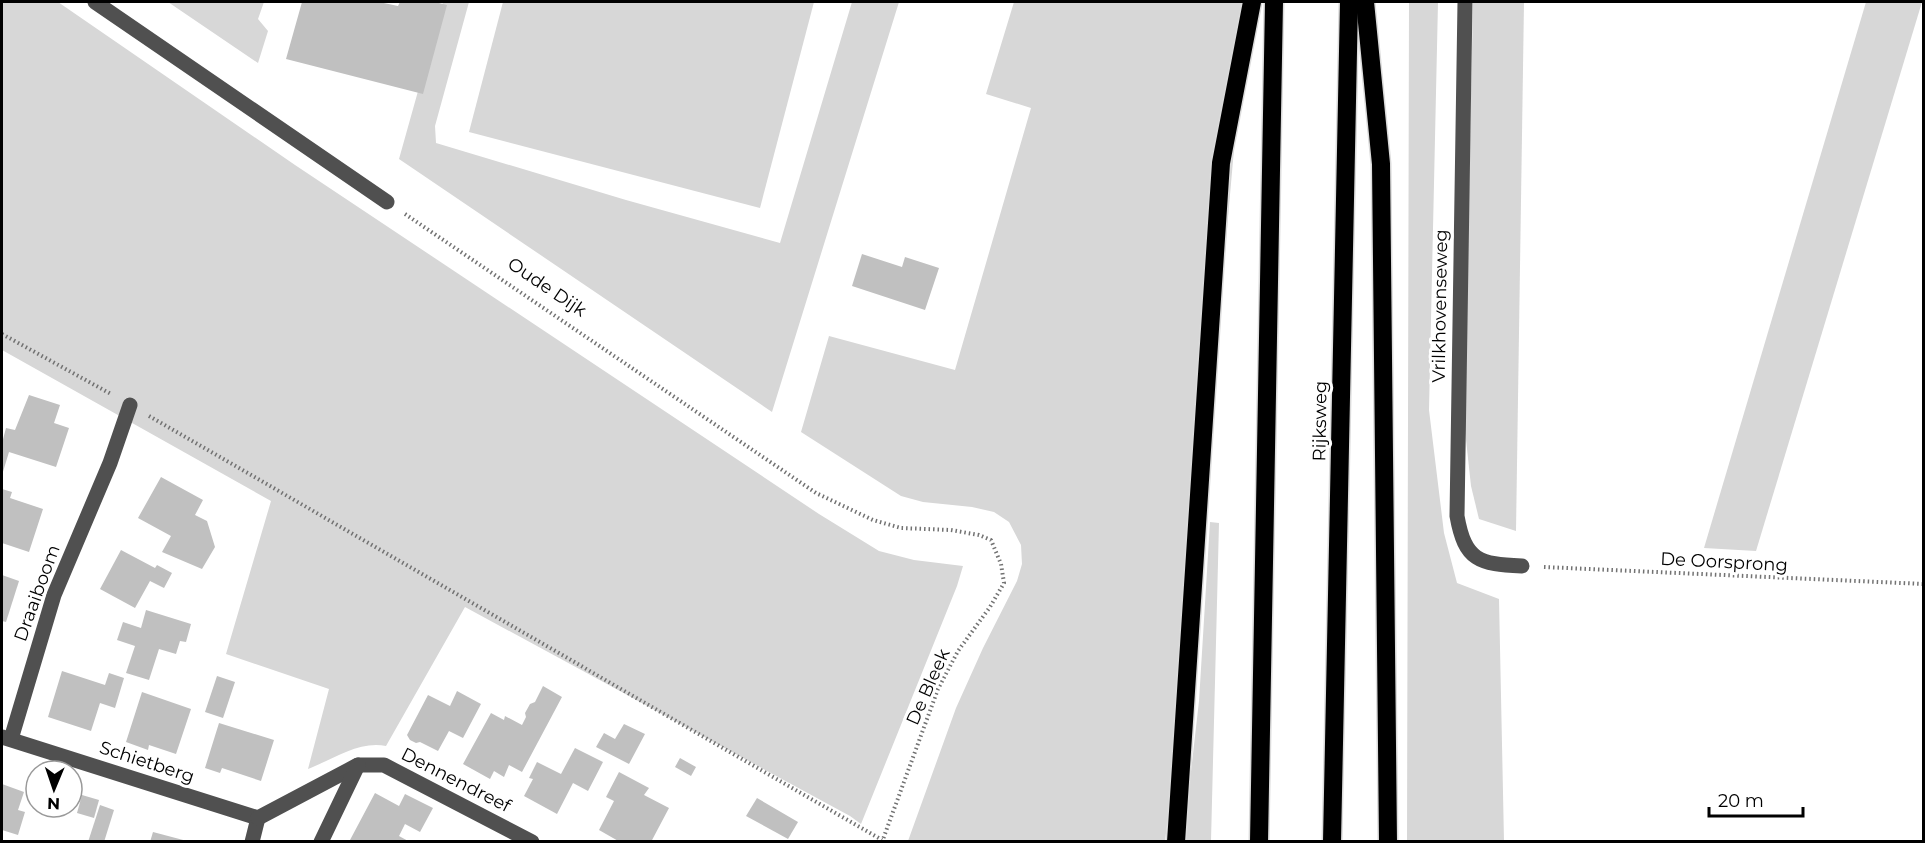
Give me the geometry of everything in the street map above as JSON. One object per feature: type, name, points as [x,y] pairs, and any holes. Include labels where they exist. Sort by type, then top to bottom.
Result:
[{"type":"highway","points":[[1176,842],[1221,163],[1252,2]]},
{"type":"highway","points":[[1259,842],[1274,2]]},
{"type":"highway","name":"Rijksweg","points":[[1332,842],[1349,2]]},
{"type":"highway","points":[[1365,2],[1381,164],[1388,842]]},
{"type":"street","points":[[95,2],[387,202]]},
{"type":"street","name":"Vrilkhovenseweg","points":[[1465,2],[1457,516],[1467,549],[1478,559],[1496,564],[1522,566]]},
{"type":"street","name":"Draaiboom","points":[[6,738],[54,595],[110,463],[130,405]]},
{"type":"street","name":"Schietberg","points":[[6,738],[258,818]]},
{"type":"street","points":[[252,842],[258,818],[358,765]]},
{"type":"street","points":[[321,842],[358,765]]},
{"type":"street","name":"Dennendreef","points":[[358,765],[384,765],[532,842]]},
{"type":"path","name":"Oude Dijk","points":[[387,202],[816,493],[873,520],[901,528],[951,530],[979,535],[991,540],[996,550]]},
{"type":"path","points":[[2,334],[130,405],[882,841]]},
{"type":"path","name":"De Bleek","points":[[882,841],[938,689],[957,651],[990,607],[1004,583],[996,550]]},
{"type":"path","name":"De Oorsprong","points":[[1522,566],[1923,584]]},
{"type":"shaded area","points":[[2,2],[58,2],[295,165],[819,514],[879,551],[914,560],[963,566],[861,824],[465,607],[386,746],[356,748],[308,769],[329,689],[226,654],[271,501],[2,350]]},
{"type":"shaded area","points":[[168,2],[264,2],[258,19],[268,31],[258,63]]},
{"type":"shaded area","points":[[443,2],[469,2],[435,126],[436,143],[780,243],[852,2],[899,2],[772,412],[399,159]]},
{"type":"shaded area","points":[[503,2],[814,2],[760,208],[469,132]]},
{"type":"shaded area","points":[[1014,2],[1247,2],[1191,637],[1165,841],[908,841],[956,708],[1017,581],[1022,564],[1021,545],[1009,522],[994,512],[972,507],[923,502],[901,496],[801,432],[829,336],[955,370],[1031,108],[986,94]]},
{"type":"shaded area","points":[[1409,2],[1438,2],[1429,410],[1444,533],[1457,583],[1499,599],[1504,841],[1407,841]]},
{"type":"shaded area","points":[[1473,2],[1524,2],[1516,531],[1479,519],[1471,486],[1464,421]]},
{"type":"shaded area","points":[[1866,2],[1922,2],[1756,551],[1704,548]]},
{"type":"shaded area","points":[[1210,522],[1219,523],[1211,841],[1183,842],[1199,701]]},
{"type":"building","points":[[302,2],[379,2],[398,6],[400,2],[435,2],[447,5],[423,94],[286,59]]},
{"type":"building","points":[[862,254],[902,267],[905,257],[939,268],[925,310],[852,286]]},
{"type":"building","points":[[29,395],[60,405],[54,423],[69,428],[56,467],[9,452],[2,475],[2,443],[6,428],[15,430]]},
{"type":"building","points":[[161,477],[203,500],[195,515],[207,521],[215,547],[202,569],[162,552],[171,536],[138,518]]},
{"type":"building","points":[[2,489],[12,492],[10,498],[43,509],[29,552],[2,543]]},
{"type":"building","points":[[121,550],[155,568],[157,565],[172,573],[164,588],[150,581],[135,608],[100,589]]},
{"type":"building","points":[[2,575],[19,581],[6,622],[2,621]]},
{"type":"building","points":[[146,610],[191,624],[186,642],[180,641],[176,654],[159,649],[149,680],[126,673],[135,646],[117,640],[123,622],[141,628]]},
{"type":"building","points":[[62,671],[105,685],[109,673],[124,678],[115,708],[100,703],[91,731],[48,717]]},
{"type":"building","points":[[217,676],[235,682],[223,718],[205,712]]},
{"type":"building","points":[[543,686],[562,697],[522,772],[509,765],[504,777],[494,771],[490,779],[463,764],[491,713],[504,720],[505,716],[522,725],[526,717],[525,713],[530,704],[535,702]]},
{"type":"building","points":[[457,691],[481,704],[463,738],[449,731],[438,751],[410,740],[407,735],[428,695],[450,706]]},
{"type":"building","points":[[142,692],[191,709],[176,754],[149,745],[148,750],[126,742]]},
{"type":"building","points":[[219,723],[274,740],[261,781],[222,768],[220,773],[205,768]]},
{"type":"building","points":[[624,724],[645,734],[629,764],[596,747],[604,733],[615,739]]},
{"type":"building","points":[[575,748],[603,762],[588,791],[573,783],[557,814],[524,796],[533,779],[529,778],[537,762],[561,774]]},
{"type":"building","points":[[680,758],[696,767],[691,776],[675,767]]},
{"type":"building","points":[[619,772],[649,788],[644,795],[669,808],[651,842],[620,842],[599,830],[614,801],[606,797]]},
{"type":"building","points":[[2,784],[24,792],[18,810],[24,812],[24,815],[18,835],[2,830]]},
{"type":"building","points":[[375,793],[399,806],[405,794],[433,808],[420,832],[405,824],[399,836],[410,842],[354,842],[350,840]]},
{"type":"building","points":[[84,796],[99,800],[94,818],[84,815]]},
{"type":"building","points":[[757,798],[798,822],[788,839],[746,816]]},
{"type":"building","points":[[100,805],[114,810],[104,842],[88,842]]},
{"type":"building","points":[[153,832],[187,841],[187,842],[150,842]]}]
